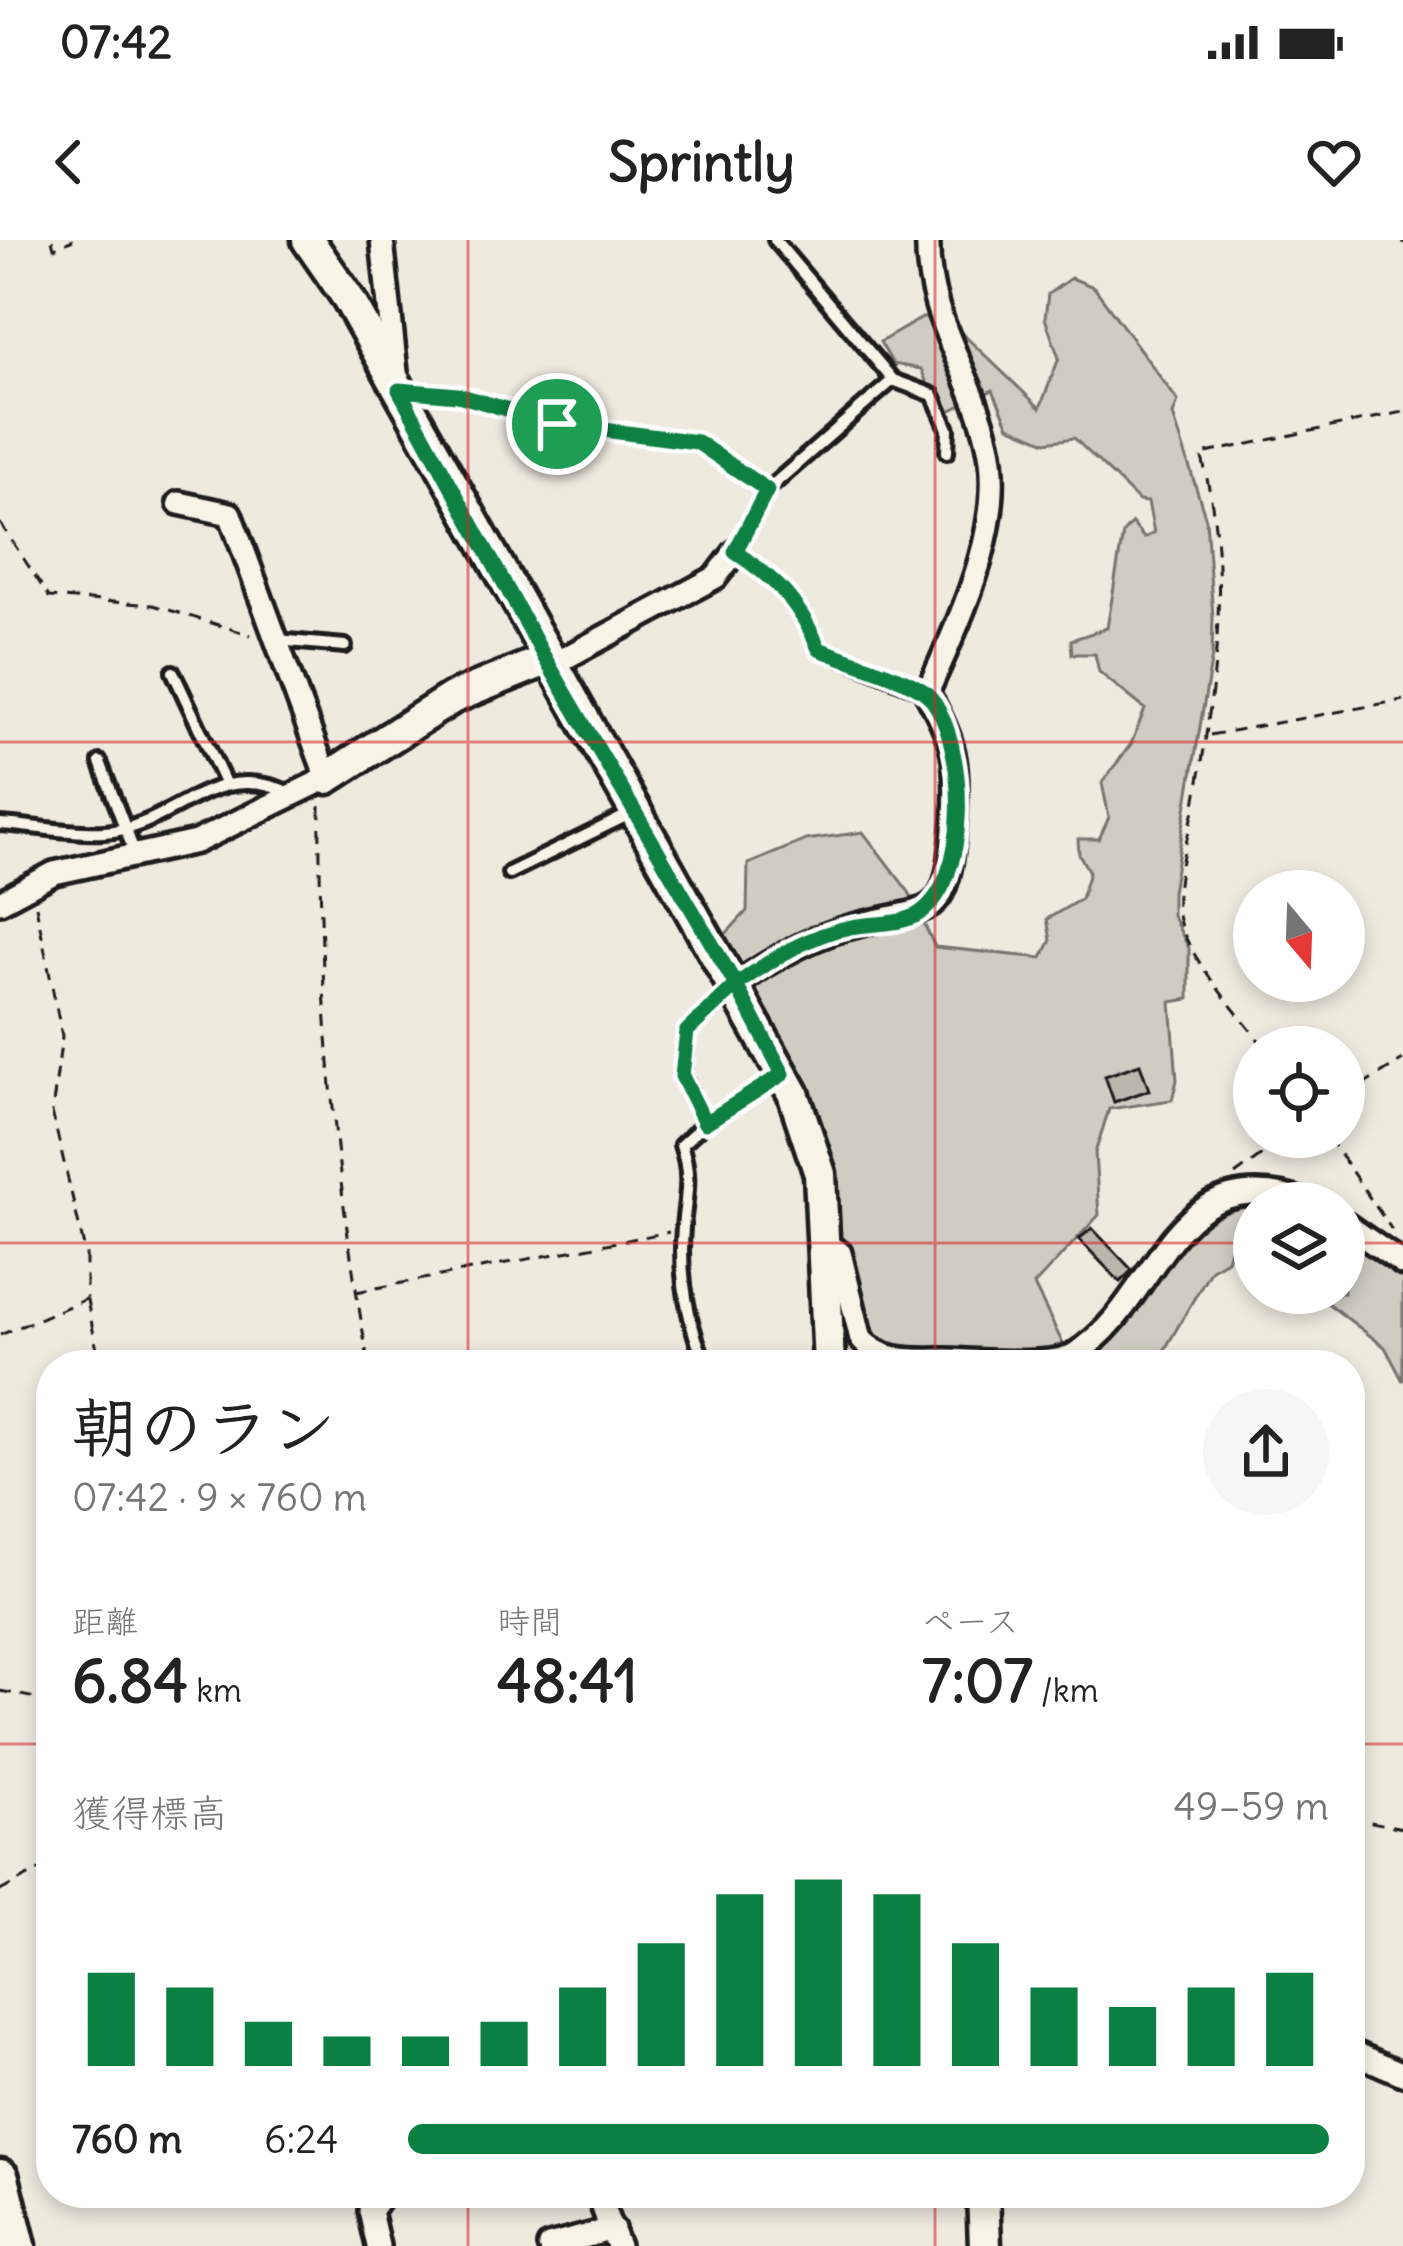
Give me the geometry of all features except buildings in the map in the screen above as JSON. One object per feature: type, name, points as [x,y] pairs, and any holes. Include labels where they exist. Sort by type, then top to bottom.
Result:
[{"type":"highway","points":[[0,2178],[16,2246]]},
{"type":"street","points":[[308,240],[348,298],[548,663],[783,1074],[814,1149],[824,1244],[821,1293],[827,1350]]},
{"type":"street","points":[[382,240],[399,390]]},
{"type":"street","points":[[736,985],[803,943],[848,927],[912,917],[938,899],[951,873],[958,763],[953,739],[927,693],[960,619],[994,478],[988,440],[926,278],[928,240]]},
{"type":"street","points":[[179,503],[230,514],[277,640],[312,786]]},
{"type":"street","points":[[0,902],[30,881],[196,842],[312,786],[452,698],[548,663],[716,578],[735,552]]},
{"type":"street","points":[[1074,1350],[1091,1340],[1200,1209],[1233,1197]]},
{"type":"street","points":[[1365,1237],[1401,1262]]},
{"type":"street","points":[[824,1244],[840,1253],[862,1340],[877,1350]]},
{"type":"street","points":[[1365,2058],[1403,2074]]},
{"type":"street","points":[[372,2208],[378,2246]]},
{"type":"street","points":[[549,2246],[616,2237],[603,2208]]},
{"type":"street","points":[[984,2208],[985,2246]]},
{"type":"lane","points":[[776,240],[892,380],[933,395],[948,429],[947,452]]},
{"type":"lane","points":[[892,380],[767,490],[735,552],[773,578],[798,605],[819,649],[927,693]]},
{"type":"lane","points":[[277,640],[345,646]]},
{"type":"lane","points":[[173,672],[225,782]]},
{"type":"lane","points":[[100,762],[136,857]]},
{"type":"lane","points":[[0,824],[104,832],[225,782],[312,786]]},
{"type":"lane","points":[[508,873],[635,812]]},
{"type":"lane","points":[[705,1123],[682,1076],[687,1031],[736,985]]},
{"type":"lane","points":[[699,1350],[686,1320],[683,1229],[692,1177],[681,1145],[705,1123],[783,1074]]},
{"type":"path","points":[[52,240],[54,248],[73,240]]},
{"type":"path","points":[[399,390],[458,395],[592,431],[697,442],[767,490]]},
{"type":"path","points":[[1248,1026],[1199,959],[1177,909],[1206,735],[1222,590],[1215,506],[1201,454],[1403,412]]},
{"type":"path","points":[[0,524],[50,597],[154,605],[211,626],[277,640]]},
{"type":"path","points":[[1206,735],[1403,700]]},
{"type":"path","points":[[312,786],[320,803],[322,968],[345,1236],[366,1350]]},
{"type":"path","points":[[30,881],[62,1036],[52,1112],[86,1255],[86,1299],[97,1350]]},
{"type":"path","points":[[1365,1084],[1403,1060]]},
{"type":"path","points":[[1234,1177],[1259,1158]]},
{"type":"path","points":[[1343,1158],[1390,1225],[1401,1262]]},
{"type":"path","points":[[356,1292],[683,1229]]},
{"type":"path","points":[[0,1335],[86,1299]]},
{"type":"path","points":[[0,1691],[36,1698]]},
{"type":"path","points":[[1365,1821],[1403,1828]]},
{"type":"path","points":[[0,1891],[36,1872]]},
{"type":"shaded area","points":[[1071,278],[1094,287],[1178,401],[1173,415],[1206,519],[1212,656],[1172,892],[1172,915],[1189,948],[1189,999],[1171,1002],[1177,1080],[1172,1100],[1109,1109],[1095,1153],[1099,1215],[1034,1285],[1065,1348],[847,1350],[850,1330],[835,1235],[832,1161],[819,1118],[722,938],[747,911],[748,864],[806,840],[863,832],[909,892],[935,947],[1042,958],[1051,940],[1047,919],[1081,899],[1089,872],[1079,854],[1078,839],[1099,839],[1109,817],[1102,783],[1131,744],[1145,709],[1099,672],[1095,654],[1072,654],[1071,640],[1107,628],[1123,533],[1132,523],[1144,538],[1154,533],[1148,502],[1139,501],[1074,438],[1046,442],[1009,426],[993,390],[949,411],[933,397],[921,369],[893,364],[880,342],[922,318],[944,316],[1040,408],[1059,358],[1045,318],[1048,294]]},
{"type":"shaded area","points":[[1233,1204],[1233,1239],[1227,1260],[1211,1269],[1165,1350],[1103,1350],[1097,1343],[1189,1230]]},
{"type":"shaded area","points":[[1365,1248],[1403,1274],[1403,1381],[1385,1347],[1342,1314],[1365,1314]]},
{"type":"route","points":[[557,424],[458,395],[410,387],[399,390],[546,660],[736,985],[687,1031],[682,1076],[705,1123],[783,1074],[736,985],[803,943],[848,927],[912,917],[938,899],[951,873],[958,763],[953,739],[927,693],[819,649],[798,605],[773,578],[735,552],[767,490],[697,442],[557,424]]}]
